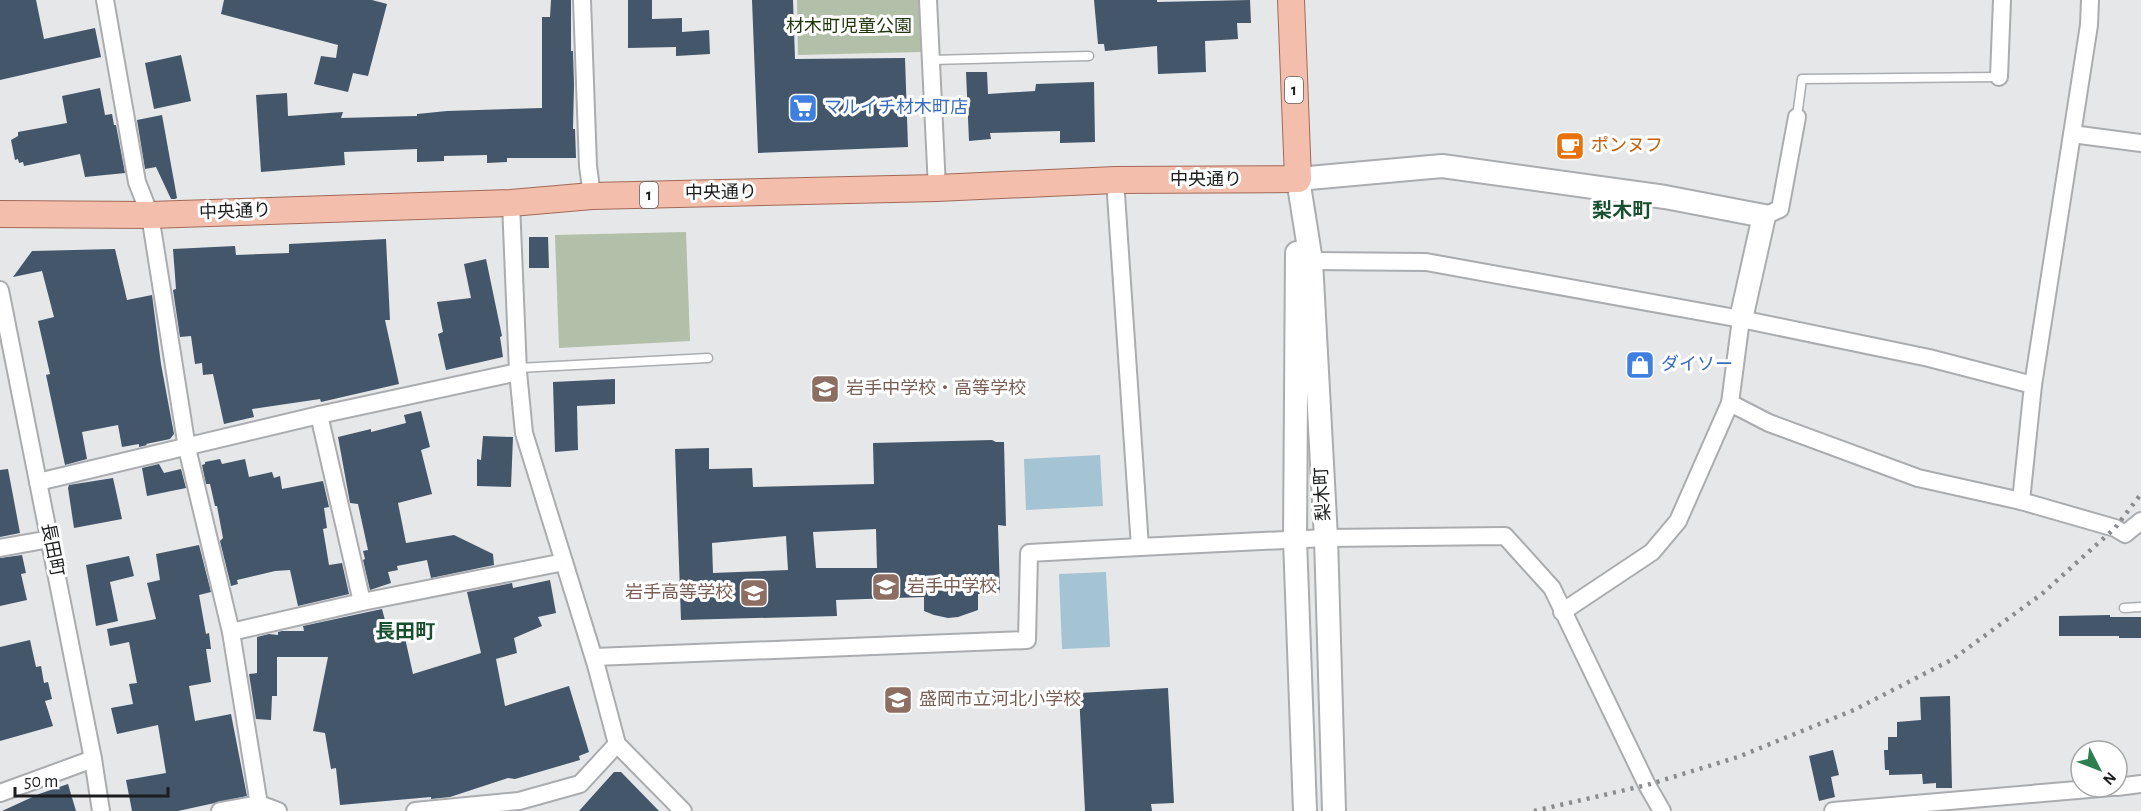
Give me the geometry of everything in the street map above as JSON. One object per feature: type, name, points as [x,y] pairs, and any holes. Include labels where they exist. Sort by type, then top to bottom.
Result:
[{"type":"main road","name":"1","points":[[1291,0],[1298,179]]},
{"type":"main road","name":"中央通り","points":[[0,214],[150,215],[511,203],[591,196],[937,188],[1115,180],[1298,179]]},
{"type":"street","points":[[105,0],[137,182],[150,215],[187,448],[231,632],[259,808]]},
{"type":"street","points":[[582,0],[591,196]]},
{"type":"street","points":[[928,0],[937,188]]},
{"type":"street","points":[[1999,77],[2002,0]]},
{"type":"street","points":[[2021,501],[2033,385],[2089,25],[2090,0]]},
{"type":"street","points":[[1305,811],[1295,540],[1298,179],[1443,166],[1665,197],[1764,216],[1780,210],[1797,117]]},
{"type":"street","points":[[2072,134],[2141,143]]},
{"type":"street","name":"梨木町","points":[[1298,179],[1311,261],[1326,538],[1334,811]]},
{"type":"street","points":[[1115,180],[1140,547]]},
{"type":"street","points":[[511,203],[518,370],[524,433],[594,657],[617,744],[683,811]]},
{"type":"street","points":[[1562,612],[1652,552],[1678,521],[1730,403],[1742,319],[1764,216]]},
{"type":"street","points":[[1311,261],[1426,262],[1742,319],[1929,358],[2033,385]]},
{"type":"street","name":"長田町","points":[[0,290],[93,759],[101,811]]},
{"type":"street","points":[[38,482],[518,370]]},
{"type":"street","points":[[1730,403],[1769,423],[1918,478],[2021,501],[2115,528],[2125,534],[2141,521]]},
{"type":"street","points":[[319,416],[362,602]]},
{"type":"street","points":[[594,657],[1028,640],[1029,553],[1326,538],[1505,536],[1552,588],[1662,811]]},
{"type":"street","points":[[0,549],[50,539]]},
{"type":"street","points":[[231,632],[362,602],[564,562]]},
{"type":"street","points":[[415,811],[519,806],[580,783],[617,744]]},
{"type":"street","points":[[0,793],[93,759]]},
{"type":"street","points":[[1833,811],[2069,791]]},
{"type":"street","points":[[220,811],[259,808],[278,811]]},
{"type":"lane","points":[[931,60],[1089,56]]},
{"type":"lane","points":[[1797,117],[1802,79],[1999,77]]},
{"type":"lane","points":[[518,370],[708,358]]},
{"type":"lane","points":[[2124,608],[2141,607]]},
{"type":"green space","name":"材木町児童公園","points":[[797,0],[920,0],[921,52],[798,55]]},
{"type":"green space","points":[[686,232],[690,341],[559,348],[555,235]]},
{"type":"water","points":[[1100,455],[1103,506],[1026,510],[1024,459]]},
{"type":"water","points":[[1106,572],[1110,647],[1062,649],[1059,574]]},
{"type":"building","points":[[0,0],[36,0],[44,39],[95,28],[101,57],[0,80]]},
{"type":"building","points":[[224,0],[372,0],[387,4],[368,76],[353,73],[348,92],[314,84],[321,56],[336,58],[338,45],[221,14]]},
{"type":"building","points":[[551,0],[571,0],[573,129],[575,129],[576,158],[507,158],[507,162],[487,163],[487,155],[444,156],[444,161],[417,162],[417,149],[344,152],[345,165],[261,172],[256,95],[287,93],[288,116],[343,112],[341,118],[417,116],[417,114],[447,111],[542,108],[542,17],[550,17]]},
{"type":"building","points":[[628,0],[652,0],[652,19],[682,18],[682,32],[709,30],[710,54],[676,56],[676,47],[628,48]]},
{"type":"building","points":[[752,0],[793,0],[795,59],[905,58],[908,147],[758,153]]},
{"type":"building","points":[[1094,0],[1157,0],[1157,2],[1250,0],[1251,23],[1237,23],[1238,39],[1205,41],[1206,72],[1158,74],[1157,46],[1105,51],[1104,44],[1098,44]]},
{"type":"building","points":[[181,55],[191,101],[154,109],[145,63]]},
{"type":"building","points":[[966,72],[987,72],[988,94],[1035,91],[1036,84],[1094,82],[1095,142],[1060,143],[1060,131],[990,133],[991,139],[969,141]]},
{"type":"building","points":[[100,88],[105,115],[112,114],[114,125],[116,125],[125,173],[85,177],[80,154],[24,166],[23,162],[19,163],[18,159],[15,160],[11,140],[18,136],[18,132],[67,123],[62,96]]},
{"type":"building","points":[[162,115],[177,198],[175,199],[171,199],[156,167],[145,169],[137,120]]},
{"type":"building","points":[[529,237],[548,237],[549,268],[529,268]]},
{"type":"building","points":[[386,239],[390,320],[385,320],[399,384],[321,402],[320,399],[252,409],[254,417],[224,424],[213,374],[203,375],[202,363],[195,364],[191,336],[180,337],[173,290],[176,289],[173,249],[235,246],[236,255],[289,253],[289,244]]},
{"type":"building","points":[[115,249],[127,300],[152,295],[161,364],[174,434],[170,439],[139,447],[139,444],[122,447],[118,425],[82,432],[87,459],[65,465],[46,375],[50,374],[38,321],[54,317],[42,271],[13,277],[32,251]]},
{"type":"building","points":[[486,259],[502,336],[500,337],[503,357],[446,370],[438,334],[443,332],[437,302],[471,298],[464,264]]},
{"type":"building","points":[[615,379],[615,404],[577,406],[578,450],[555,452],[553,382]]},
{"type":"building","points":[[421,411],[430,447],[421,450],[432,494],[398,503],[406,543],[454,535],[493,554],[494,565],[431,578],[427,560],[397,566],[398,570],[388,572],[391,583],[370,590],[363,560],[365,559],[363,551],[368,550],[358,504],[350,503],[338,437],[406,423],[404,415]]},
{"type":"building","points":[[483,436],[513,437],[511,487],[477,486],[477,459],[481,460]]},
{"type":"building","points":[[992,440],[1004,442],[1006,526],[998,525],[1000,593],[978,594],[978,610],[948,618],[924,611],[924,597],[836,600],[837,616],[681,620],[675,449],[709,448],[709,469],[752,468],[753,487],[874,484],[873,443]],"holes":[[[876,529],[877,568],[816,568],[813,532]],[[786,536],[788,570],[713,573],[712,543]]]},
{"type":"building","points":[[220,459],[222,464],[245,459],[249,477],[272,472],[274,478],[280,476],[282,489],[323,481],[329,507],[324,508],[327,528],[323,529],[329,565],[342,563],[349,594],[298,606],[290,570],[237,580],[238,584],[231,586],[220,541],[223,538],[217,506],[215,506],[210,484],[206,484],[202,465],[205,462]]},
{"type":"building","points":[[159,464],[164,473],[181,469],[186,488],[147,496],[142,468]]},
{"type":"building","points":[[8,469],[20,533],[0,537],[0,470]]},
{"type":"building","points":[[113,478],[122,519],[74,528],[69,485]]},
{"type":"building","points":[[199,545],[211,592],[199,595],[206,634],[209,633],[211,649],[206,649],[211,682],[189,686],[195,721],[231,714],[247,796],[178,811],[132,811],[126,780],[166,773],[158,725],[117,734],[111,708],[133,704],[129,684],[137,683],[129,642],[110,646],[107,629],[156,619],[147,583],[160,580],[156,554]]},
{"type":"building","points":[[22,555],[26,573],[21,574],[27,600],[0,606],[0,558]]},
{"type":"building","points":[[129,556],[134,576],[110,582],[118,621],[96,626],[86,565]]},
{"type":"building","points":[[550,580],[556,613],[538,617],[542,626],[514,638],[517,653],[496,659],[505,706],[569,686],[589,752],[579,756],[580,760],[515,779],[508,778],[450,797],[340,805],[336,768],[331,769],[325,733],[313,731],[328,657],[277,657],[277,696],[272,696],[271,720],[256,719],[249,674],[257,673],[257,637],[269,634],[278,635],[278,632],[282,631],[304,631],[303,626],[382,609],[386,624],[401,620],[413,674],[481,653],[467,592],[512,583],[513,588]]},
{"type":"building","points":[[2110,615],[2110,617],[2141,617],[2141,638],[2059,636],[2059,616]]},
{"type":"building","points":[[30,640],[36,667],[41,666],[44,683],[48,682],[52,699],[45,701],[53,726],[0,741],[0,647]]},
{"type":"building","points":[[1168,688],[1174,803],[1151,804],[1152,811],[1085,811],[1079,693]]},
{"type":"building","points":[[1950,696],[1952,788],[1936,788],[1936,783],[1923,784],[1922,774],[1889,775],[1889,770],[1885,770],[1884,750],[1888,750],[1888,737],[1897,737],[1897,722],[1921,720],[1920,697]]},
{"type":"building","points":[[1833,750],[1839,775],[1831,777],[1835,797],[1819,801],[1809,756]]},
{"type":"building","points":[[614,772],[621,772],[659,811],[579,811]]},
{"type":"building","points":[[68,784],[76,811],[2,811],[39,794]]},
{"type":"railway","points":[[1534,811],[1647,785],[1738,757],[1854,710],[1953,659],[2043,593],[2115,528],[2141,494]]},
{"type":"place","name":"マルイチ材木町店","points":[[803,108]]},
{"type":"place","name":"ポンヌフ","points":[[1570,146]]},
{"type":"place","name":"ダイソー","points":[[1640,365]]},
{"type":"place","name":"岩手中学校・高等学校","points":[[825,389]]},
{"type":"place","name":"岩手中学校","points":[[886,587]]},
{"type":"place","name":"岩手高等学校","points":[[754,593]]},
{"type":"place","name":"盛岡市立河北小学校","points":[[898,700]]},
{"type":"district","name":"梨木町","points":[[1622,211]]},
{"type":"district","name":"長田町","points":[[405,632]]}]
